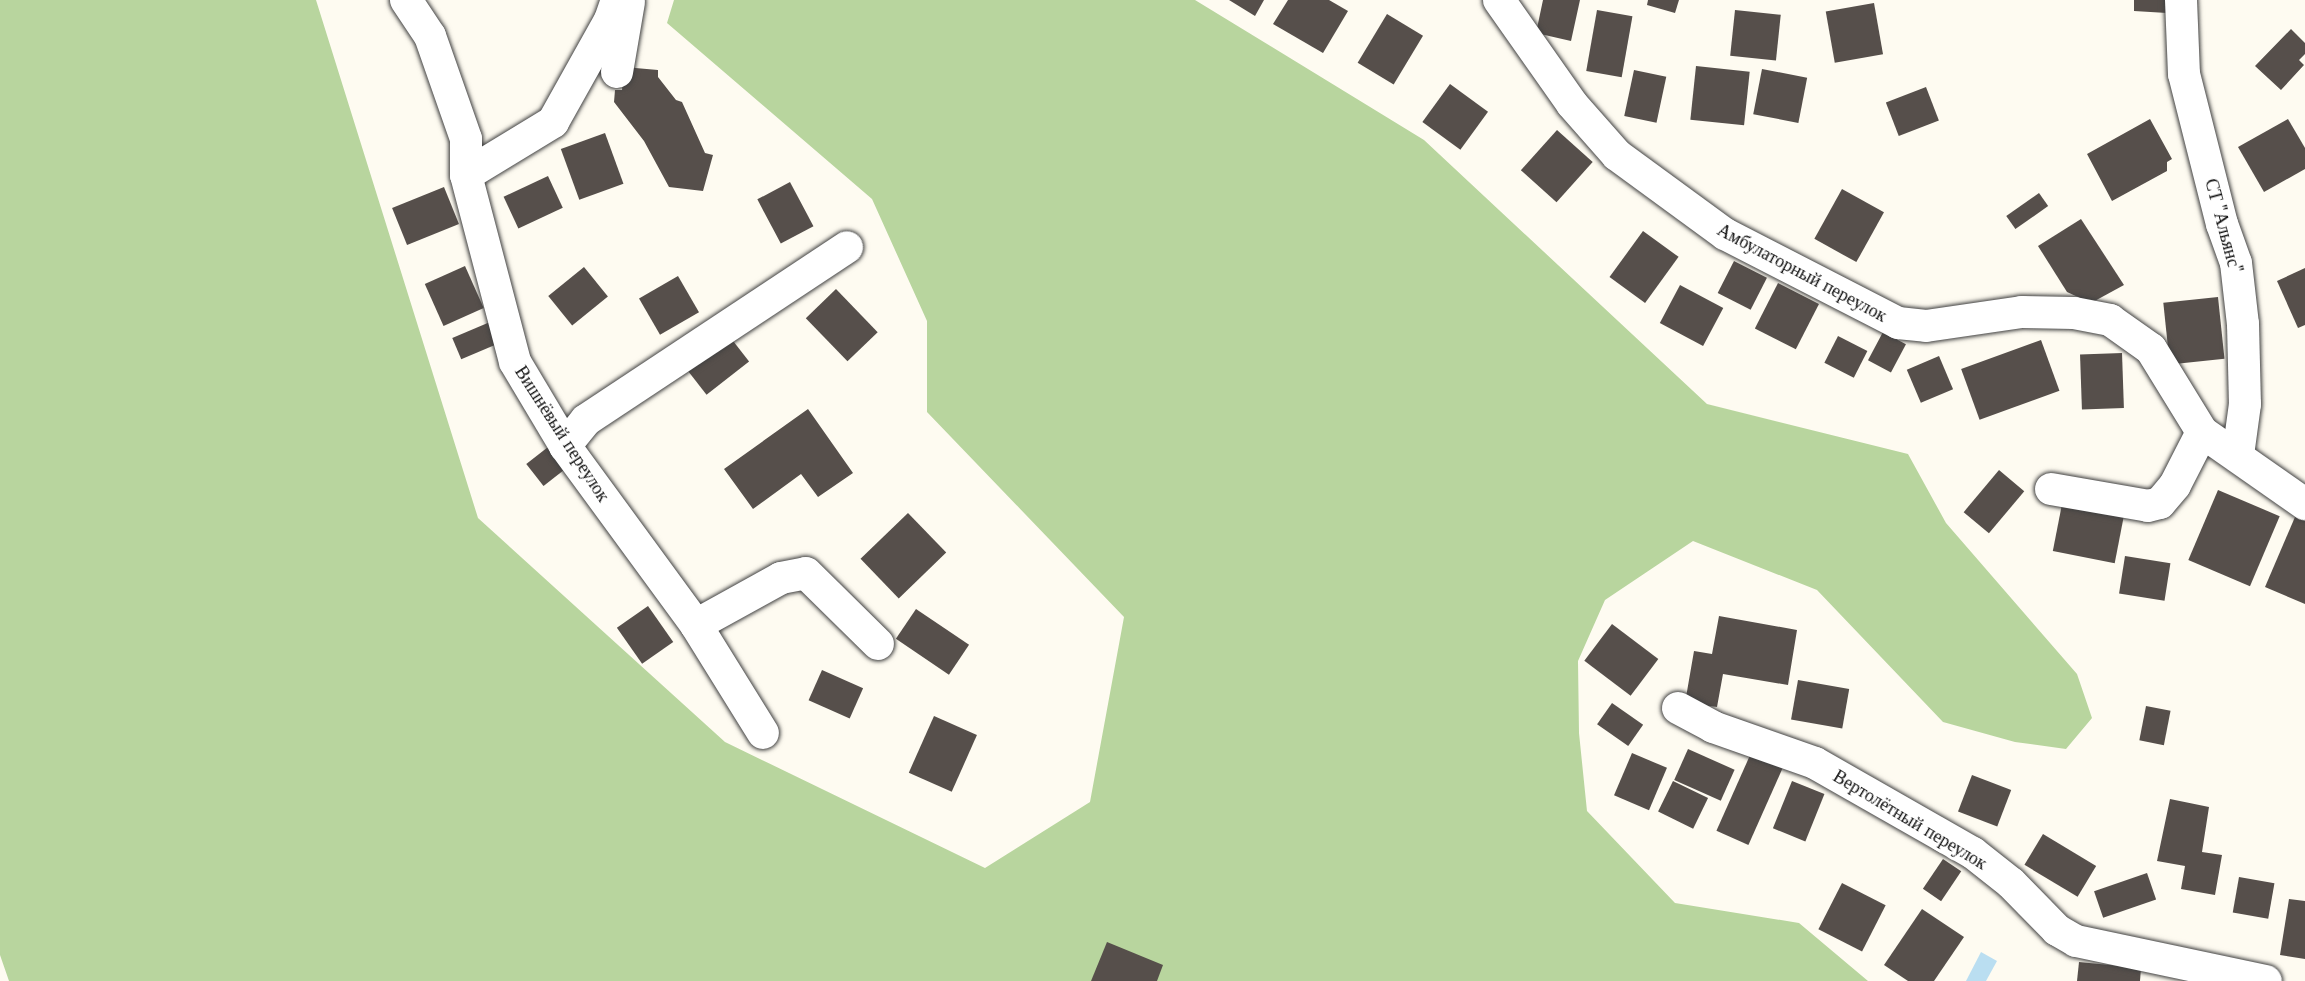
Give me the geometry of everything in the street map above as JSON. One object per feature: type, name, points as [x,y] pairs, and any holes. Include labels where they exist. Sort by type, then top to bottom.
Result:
[{"type":"street","name":"Вишнёвый переулок","points":[[406,0],[430,36],[466,139],[466,175],[515,362],[565,446],[696,625],[763,733]]},
{"type":"street","points":[[466,175],[553,122],[610,20],[617,0]]},
{"type":"street","points":[[617,72],[629,0]]},
{"type":"street","name":"Амбулаторный переулок","points":[[1499,0],[1572,104],[1617,155],[1725,234],[1898,322],[1946,324],[2022,312],[2074,314],[2110,320],[2151,349],[2202,432],[2216,445],[2238,455],[2305,504]]},
{"type":"street","name":"СТ \"Альянс\"","points":[[2181,0],[2184,74],[2237,273],[2243,324],[2245,404],[2238,455]]},
{"type":"street","points":[[565,446],[586,420],[847,247]]},
{"type":"street","points":[[2051,489],[2148,506],[2160,503],[2175,485],[2202,432]]},
{"type":"street","points":[[696,625],[781,578],[806,573],[878,644]]},
{"type":"street","name":"Вертолётный переулок","points":[[1678,708],[1713,728],[1815,763],[1973,854],[2011,883],[2057,930],[2076,941],[2266,981]]},
{"type":"green space","points":[[0,0],[316,0],[478,518],[725,742],[985,868],[1090,802],[1124,617],[927,412],[927,321],[872,199],[667,23],[674,0],[1195,0],[1424,140],[1707,404],[1908,454],[1946,523],[2077,674],[2092,718],[2066,749],[2015,742],[1943,722],[1817,590],[1693,541],[1605,600],[1578,661],[1579,733],[1587,811],[1675,903],[1799,923],[1868,981],[9,981],[0,955]]},
{"type":"water","points":[[1981,952],[1997,961],[1986,981],[1966,981]]},
{"type":"building","points":[[1229,0],[1264,0],[1255,16]]},
{"type":"building","points":[[1288,0],[1329,0],[1348,11],[1323,53],[1273,24]]},
{"type":"building","points":[[1543,0],[1580,0],[1571,41],[1536,33]]},
{"type":"building","points":[[1648,0],[1679,0],[1675,13],[1647,5]]},
{"type":"building","points":[[2134,0],[2168,0],[2167,13],[2134,11]]},
{"type":"building","points":[[1874,3],[1883,54],[1835,63],[1826,12]]},
{"type":"building","points":[[1597,10],[1632,16],[1622,77],[1586,71]]},
{"type":"building","points":[[1735,10],[1781,15],[1776,61],[1730,56]]},
{"type":"building","points":[[1387,14],[1423,36],[1394,84],[1358,63]]},
{"type":"building","points":[[2291,29],[2305,43],[2305,54],[2299,60],[2304,65],[2281,90],[2255,66]]},
{"type":"building","points":[[1696,66],[1750,72],[1744,125],[1690,120]]},
{"type":"building","points":[[624,67],[658,70],[658,77],[676,100],[682,102],[705,153],[713,155],[703,191],[669,187],[644,141],[614,102],[615,90],[622,90]]},
{"type":"building","points":[[1762,69],[1807,78],[1798,123],[1753,114]]},
{"type":"building","points":[[1634,70],[1666,77],[1657,123],[1624,116]]},
{"type":"building","points":[[1450,84],[1488,112],[1460,150],[1422,122]]},
{"type":"building","points":[[1926,87],[1939,121],[1899,136],[1886,102]]},
{"type":"building","points":[[2150,119],[2172,159],[2167,162],[2167,171],[2112,201],[2087,154]]},
{"type":"building","points":[[2288,119],[2305,148],[2305,169],[2264,192],[2238,147]]},
{"type":"building","points":[[1557,130],[1593,162],[1557,202],[1521,170]]},
{"type":"building","points":[[605,133],[623,184],[579,200],[561,149]]},
{"type":"building","points":[[548,176],[563,208],[518,228],[504,197]]},
{"type":"building","points":[[790,182],[813,226],[781,244],[757,199]]},
{"type":"building","points":[[444,187],[459,224],[407,245],[392,208]]},
{"type":"building","points":[[1842,189],[1884,212],[1856,262],[1814,239]]},
{"type":"building","points":[[2039,193],[2048,206],[2015,229],[2006,216]]},
{"type":"building","points":[[2081,219],[2124,285],[2091,303],[2067,292],[2038,246]]},
{"type":"building","points":[[1643,231],[1679,257],[1645,303],[1609,277]]},
{"type":"building","points":[[1734,261],[1767,278],[1751,310],[1718,293]]},
{"type":"building","points":[[465,266],[484,308],[444,326],[425,284]]},
{"type":"building","points":[[584,267],[608,297],[572,325],[548,296]]},
{"type":"building","points":[[2305,268],[2305,325],[2298,328],[2277,281]]},
{"type":"building","points":[[678,276],[699,312],[660,335],[639,298]]},
{"type":"building","points":[[1778,283],[1819,304],[1796,349],[1755,328]]},
{"type":"building","points":[[1680,285],[1723,308],[1703,346],[1660,323]]},
{"type":"building","points":[[836,289],[878,332],[847,361],[806,318]]},
{"type":"building","points":[[2218,297],[2224,359],[2170,364],[2163,303]]},
{"type":"building","points":[[490,322],[499,343],[461,359],[452,338]]},
{"type":"building","points":[[1883,332],[1906,344],[1891,372],[1868,360]]},
{"type":"building","points":[[1838,336],[1867,351],[1854,378],[1824,363]]},
{"type":"building","points":[[730,337],[749,361],[707,395],[687,370]]},
{"type":"building","points":[[2041,340],[2059,391],[1980,420],[1961,369]]},
{"type":"building","points":[[2122,353],[2124,408],[2082,409],[2080,354]]},
{"type":"building","points":[[1939,356],[1953,389],[1921,403],[1907,370]]},
{"type":"building","points":[[808,409],[853,473],[818,497],[801,474],[753,509],[724,469]]},
{"type":"building","points":[[557,440],[574,462],[544,486],[526,464]]},
{"type":"building","points":[[1999,470],[2024,491],[1989,533],[1964,512]]},
{"type":"building","points":[[2218,490],[2280,516],[2250,586],[2188,560]]},
{"type":"building","points":[[2062,504],[2124,516],[2115,563],[2053,551]]},
{"type":"building","points":[[908,513],[946,553],[899,598],[861,559]]},
{"type":"building","points":[[2295,517],[2305,521],[2305,604],[2265,587]]},
{"type":"building","points":[[2125,556],[2170,563],[2164,601],[2119,594]]},
{"type":"building","points":[[648,606],[673,642],[642,664],[617,628]]},
{"type":"building","points":[[916,609],[969,645],[949,675],[896,639]]},
{"type":"building","points":[[1719,616],[1797,630],[1788,685],[1723,674],[1717,707],[1685,703],[1694,651],[1712,654]]},
{"type":"building","points":[[1612,624],[1658,659],[1631,696],[1584,661]]},
{"type":"building","points":[[822,670],[863,688],[850,718],[809,700]]},
{"type":"building","points":[[1798,680],[1849,689],[1842,728],[1791,719]]},
{"type":"building","points":[[1612,703],[1643,725],[1628,746],[1597,724]]},
{"type":"building","points":[[2146,706],[2171,711],[2164,745],[2139,740]]},
{"type":"building","points":[[934,716],[977,735],[952,792],[909,773]]},
{"type":"building","points":[[1688,749],[1735,770],[1721,801],[1674,780]]},
{"type":"building","points":[[1632,753],[1667,768],[1649,810],[1614,795]]},
{"type":"building","points":[[1751,753],[1783,767],[1748,845],[1716,831]]},
{"type":"building","points":[[1972,775],[2011,790],[1997,826],[1958,811]]},
{"type":"building","points":[[1673,781],[1708,798],[1693,829],[1658,812]]},
{"type":"building","points":[[1792,781],[1824,794],[1805,841],[1773,828]]},
{"type":"building","points":[[2170,799],[2209,807],[2202,852],[2222,855],[2215,895],[2181,889],[2185,866],[2157,861]]},
{"type":"building","points":[[2043,834],[2096,866],[2078,897],[2024,865]]},
{"type":"building","points":[[1943,859],[1961,871],[1941,901],[1923,889]]},
{"type":"building","points":[[2147,873],[2156,899],[2103,918],[2094,891]]},
{"type":"building","points":[[2239,877],[2274,883],[2268,919],[2233,912]]},
{"type":"building","points":[[1842,883],[1886,905],[1862,952],[1818,929]]},
{"type":"building","points":[[2289,899],[2305,901],[2305,959],[2280,955]]},
{"type":"building","points":[[1922,909],[1964,937],[1934,981],[1908,981],[1884,965]]},
{"type":"building","points":[[1107,942],[1163,965],[1157,981],[1091,981]]},
{"type":"building","points":[[2079,962],[2141,968],[2140,981],[2077,981]]}]
